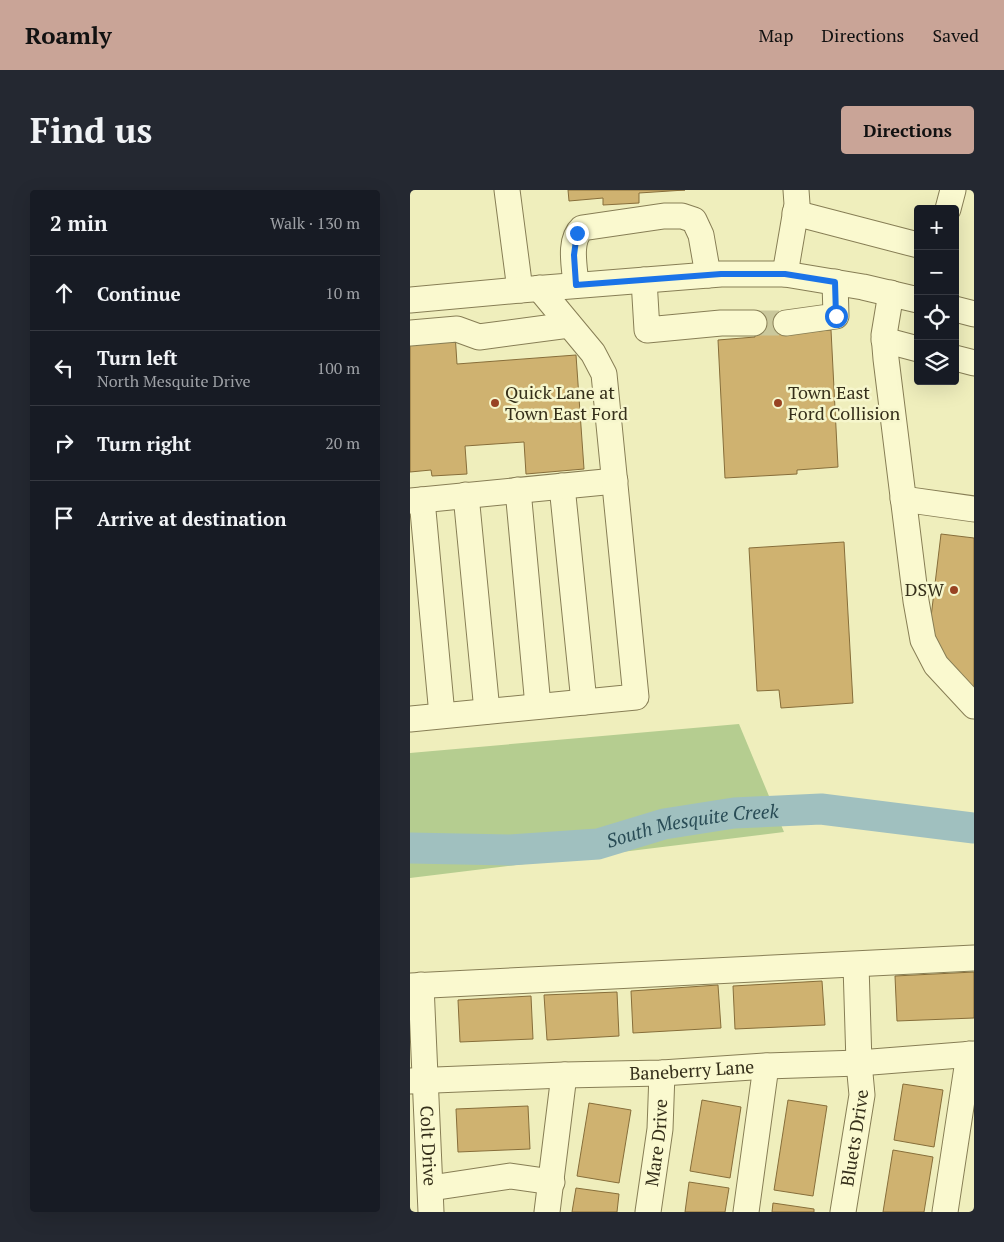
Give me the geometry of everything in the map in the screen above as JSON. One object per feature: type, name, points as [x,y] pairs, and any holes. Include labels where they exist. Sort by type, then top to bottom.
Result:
[{"type":"street","points":[[410,718],[636,697],[604,374],[593,354],[570,325],[530,289],[507,190]]},
{"type":"street","points":[[949,205],[953,190]]},
{"type":"street","points":[[785,274],[795,201],[914,244]]},
{"type":"street","points":[[576,285],[575,242],[577,233],[582,228],[664,216],[682,216],[694,220],[701,235],[708,275]]},
{"type":"street","points":[[410,300],[708,275],[785,274],[835,282],[914,299]]},
{"type":"street","points":[[644,280],[647,330],[721,323],[754,323]]},
{"type":"street","points":[[786,323],[836,316],[835,282]]},
{"type":"street","points":[[891,293],[884,340],[903,499],[923,640],[936,665],[974,706]]},
{"type":"street","points":[[959,310],[974,314]]},
{"type":"street","points":[[410,333],[457,328],[479,337],[570,325]]},
{"type":"street","points":[[884,340],[914,348]]},
{"type":"street","points":[[959,359],[974,363]]},
{"type":"street","points":[[442,715],[416,500],[615,481]]},
{"type":"street","points":[[562,486],[584,702]]},
{"type":"street","points":[[518,490],[538,706]]},
{"type":"street","points":[[466,495],[487,711]]},
{"type":"street","points":[[903,499],[974,509]]},
{"type":"street","points":[[415,986],[974,958]]},
{"type":"street","name":"Bluets Drive","points":[[843,1212],[862,1095],[859,1063],[856,965]]},
{"type":"street","name":"Colt Drive","points":[[415,986],[417,1081],[431,1188],[431,1212]]},
{"type":"street","points":[[945,1212],[971,1054]]},
{"type":"street","name":"Baneberry Lane","points":[[417,1081],[564,1075],[662,1074],[766,1066],[859,1063],[971,1054]]},
{"type":"street","points":[[746,1212],[766,1066]]},
{"type":"street","name":"Mare Drive","points":[[648,1212],[660,1129],[662,1074]]},
{"type":"street","points":[[547,1212],[564,1075]]},
{"type":"street","points":[[431,1188],[510,1176],[552,1182]]},
{"type":"green space","points":[[739,724],[784,832],[410,878],[410,753]]},
{"type":"building","points":[[568,190],[685,190],[639,193],[639,203],[603,205],[603,198],[569,201]]},
{"type":"building","name":"Town East Ford Collision","points":[[785,314],[786,333],[831,330],[838,467],[797,470],[797,474],[725,478],[718,340],[755,337],[754,315]]},
{"type":"building","name":"Quick Lane at Town East Ford","points":[[455,333],[457,364],[576,355],[584,469],[526,474],[524,442],[465,446],[467,474],[432,476],[431,470],[410,472],[410,337]]},
{"type":"building","name":"DSW","points":[[941,534],[974,538],[974,691],[928,642]]},
{"type":"building","points":[[844,542],[853,703],[781,708],[779,690],[757,691],[749,548]]},
{"type":"building","points":[[974,972],[974,1018],[897,1021],[895,976]]},
{"type":"building","points":[[822,981],[825,1025],[735,1029],[733,986]]},
{"type":"building","points":[[718,985],[721,1028],[633,1033],[631,991]]},
{"type":"building","points":[[617,992],[619,1036],[547,1040],[544,995]]},
{"type":"building","points":[[531,996],[533,1039],[460,1042],[458,1000]]},
{"type":"building","points":[[903,1084],[943,1090],[934,1147],[894,1140]]},
{"type":"building","points":[[702,1100],[741,1107],[730,1178],[690,1171]]},
{"type":"building","points":[[788,1100],[827,1106],[813,1196],[774,1190]]},
{"type":"building","points":[[589,1103],[631,1110],[619,1183],[577,1176]]},
{"type":"building","points":[[528,1106],[530,1149],[458,1152],[456,1109]]},
{"type":"building","points":[[893,1150],[933,1157],[924,1212],[883,1212]]},
{"type":"building","points":[[689,1182],[729,1188],[725,1212],[685,1212]]},
{"type":"building","points":[[576,1188],[619,1194],[617,1212],[572,1212]]},
{"type":"building","points":[[773,1203],[814,1209],[814,1212],[772,1212]]},
{"type":"waterway","name":"South Mesquite Creek","points":[[410,848],[510,850],[598,844],[664,824],[734,813],[821,809],[974,828]]},
{"type":"tunnel","points":[[754,323],[786,323]]},
{"type":"place","name":"Quick Lane at Town East Ford","points":[[495,403]]},
{"type":"place","name":"Town East Ford Collision","points":[[778,403]]},
{"type":"place","name":"DSW","points":[[954,590]]},
{"type":"route","points":[[577,233],[574,255],[576,285],[721,274],[785,274],[835,282],[836,316]]}]
